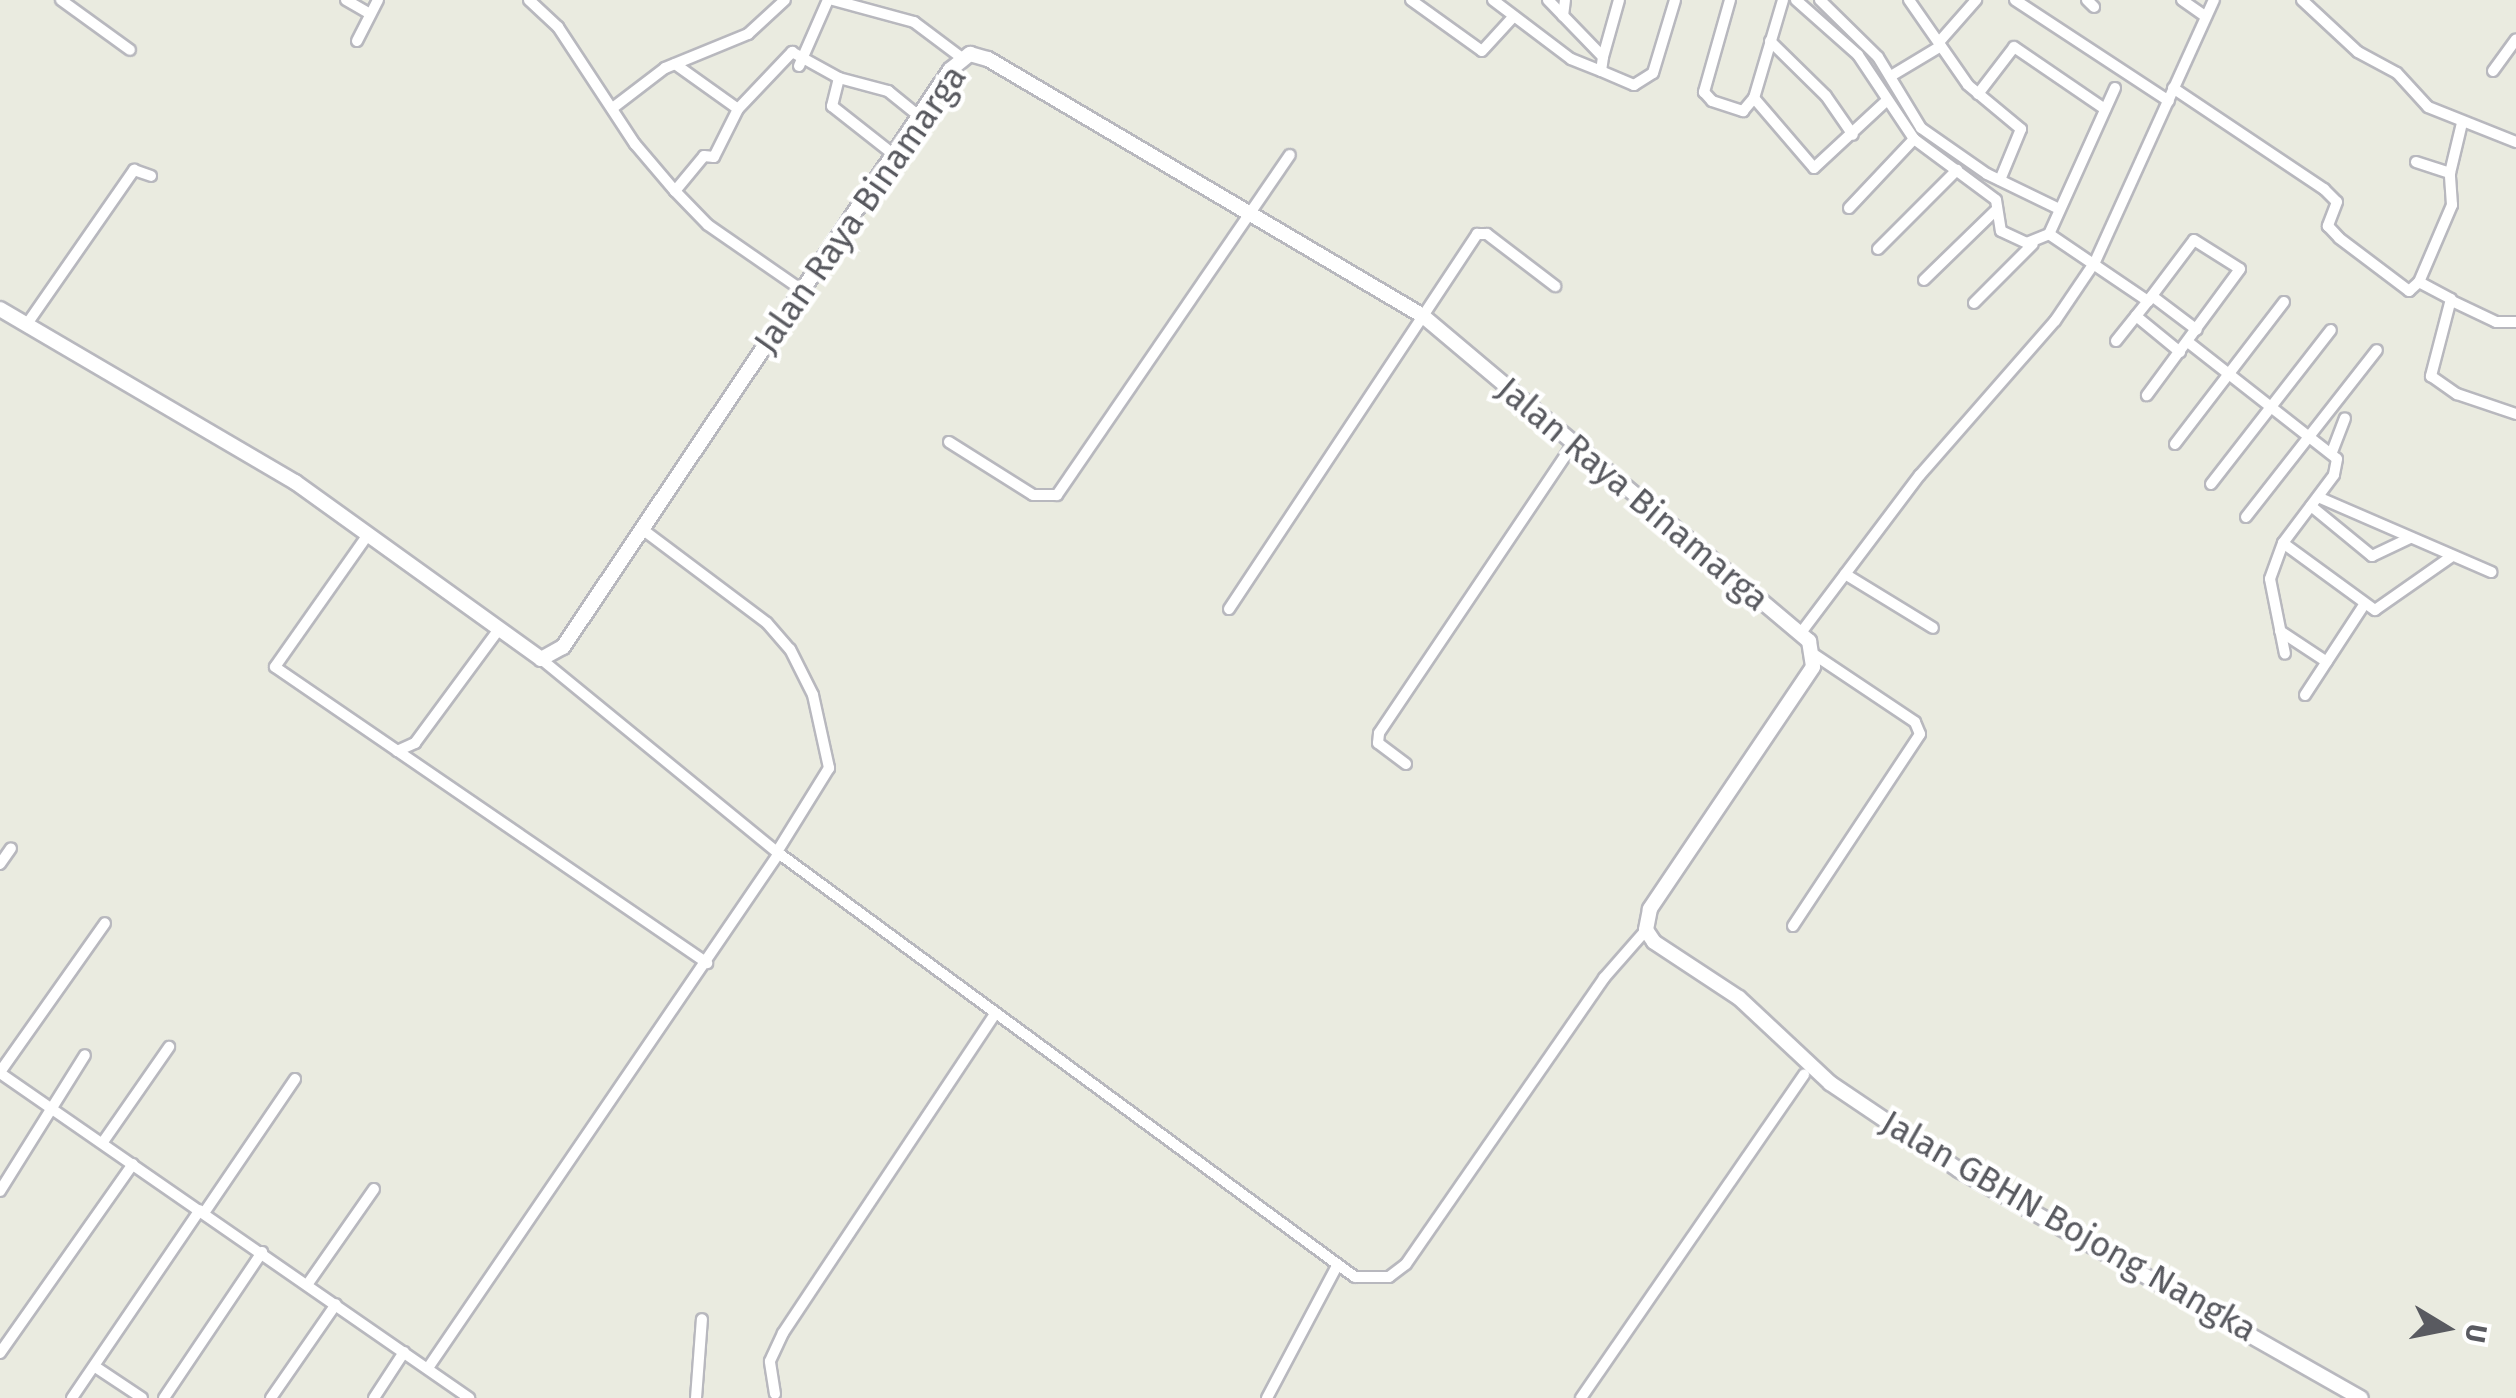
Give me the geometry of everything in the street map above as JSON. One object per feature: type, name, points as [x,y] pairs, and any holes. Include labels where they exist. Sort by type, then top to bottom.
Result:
[{"type":"street","points":[[62,0],[130,50]]},
{"type":"street","points":[[346,0],[370,14]]},
{"type":"street","points":[[357,41],[378,0]]},
{"type":"street","points":[[530,0],[558,27],[675,191],[708,225],[802,290]]},
{"type":"street","points":[[614,108],[675,64],[748,34],[784,0]]},
{"type":"street","points":[[799,62],[831,0],[914,22],[962,58]]},
{"type":"street","points":[[1411,0],[1482,52],[1514,16]]},
{"type":"street","points":[[1493,0],[1571,59],[1634,85],[1650,79],[1676,0]]},
{"type":"street","points":[[1548,0],[1603,57]]},
{"type":"street","points":[[1563,16],[1565,0]]},
{"type":"street","points":[[1600,71],[1619,0]]},
{"type":"street","points":[[1730,0],[1704,92],[1743,111],[1754,98],[1783,0]]},
{"type":"street","points":[[1796,0],[1858,55],[1914,139],[1996,200],[1995,211],[2009,237],[2036,242]]},
{"type":"street","points":[[1820,0],[1891,76],[1920,128],[2000,180],[2058,208]]},
{"type":"street","points":[[1909,0],[1978,94],[2021,129],[2000,180]]},
{"type":"street","points":[[1891,76],[1940,43],[1972,4],[1956,0]]},
{"type":"street","points":[[2014,0],[2169,101]]},
{"type":"street","points":[[2182,0],[2206,17]]},
{"type":"street","points":[[1800,634],[1920,475],[2055,321],[2096,262],[2214,0]]},
{"type":"street","points":[[2302,0],[2358,52],[2398,74],[2428,107],[2516,142]]},
{"type":"street","points":[[2493,70],[2516,39]]},
{"type":"street","points":[[1770,41],[1826,96],[1853,135]]},
{"type":"street","points":[[1978,94],[2014,47],[2104,109]]},
{"type":"street","points":[[675,191],[704,156],[714,157],[738,108],[789,53],[799,62],[839,78],[888,92],[919,116]]},
{"type":"street","name":"Jalan Raya Binamarga","points":[[541,659],[563,647],[893,154],[962,58],[988,59],[1423,316],[1800,634],[1816,655]]},
{"type":"street","points":[[675,64],[738,108]]},
{"type":"street","points":[[839,78],[832,106],[893,154]]},
{"type":"street","points":[[1974,303],[2049,234],[2115,88]]},
{"type":"street","points":[[2173,88],[2324,188],[2337,202],[2330,231],[2409,291],[2419,282],[2449,215],[2450,174],[2462,123]]},
{"type":"street","points":[[1754,98],[1812,168],[1853,135],[1886,101]]},
{"type":"street","points":[[1849,208],[1914,139]]},
{"type":"street","points":[[949,442],[1033,495],[1052,499],[1290,156]]},
{"type":"street","points":[[2416,162],[2450,174]]},
{"type":"street","points":[[27,324],[134,170],[151,176]]},
{"type":"street","points":[[1878,249],[1956,170]]},
{"type":"street","points":[[1924,280],[1995,211]]},
{"type":"street","points":[[1229,609],[1480,232],[1555,286]]},
{"type":"street","points":[[2049,234],[2197,330]]},
{"type":"street","points":[[2116,342],[2194,240],[2239,266],[2241,274],[2147,396]]},
{"type":"street","points":[[2419,282],[2496,322],[2516,322]]},
{"type":"street","points":[[2452,301],[2431,376],[2457,394],[2516,414]]},
{"type":"street","points":[[2175,444],[2284,302]]},
{"type":"street","points":[[0,309],[295,482],[541,659],[778,853],[994,1016],[1336,1266],[1373,1280],[1406,1264],[1604,978],[1646,930],[1650,909],[1816,655],[1915,722],[1920,734],[1793,926]]},
{"type":"street","points":[[2136,316],[2180,352]]},
{"type":"street","points":[[2211,484],[2331,330]]},
{"type":"street","points":[[2188,342],[2332,452]]},
{"type":"street","points":[[2246,517],[2377,350]]},
{"type":"street","points":[[2285,654],[2270,579],[2283,543],[2337,468],[2332,452],[2345,418]]},
{"type":"street","points":[[1406,764],[1378,743],[1378,733],[1573,444]]},
{"type":"street","points":[[2314,501],[2491,572]]},
{"type":"street","points":[[2314,501],[2379,558],[2410,538]]},
{"type":"street","points":[[428,1368],[707,963],[830,768],[813,695],[790,649],[766,623],[642,529]]},
{"type":"street","points":[[366,536],[275,667],[707,963]]},
{"type":"street","points":[[2283,543],[2364,605],[2380,608],[2452,556]]},
{"type":"street","points":[[1846,574],[1933,628]]},
{"type":"street","points":[[2305,695],[2364,605]]},
{"type":"street","points":[[397,751],[415,742],[499,629]]},
{"type":"street","points":[[2279,631],[2326,662]]},
{"type":"street","points":[[0,864],[11,848]]},
{"type":"street","points":[[104,922],[0,1072],[469,1398]]},
{"type":"street","name":"Jalan GBHN Bojong Nangka","points":[[1646,930],[1662,948],[1739,998],[1830,1084],[1959,1170],[2360,1398]]},
{"type":"street","points":[[775,1394],[770,1361],[783,1333],[994,1016]]},
{"type":"street","points":[[103,1142],[169,1047]]},
{"type":"street","points":[[0,1190],[85,1055]]},
{"type":"street","points":[[1580,1398],[1804,1075]]},
{"type":"street","points":[[72,1398],[97,1368],[295,1079]]},
{"type":"street","points":[[0,1352],[133,1164]]},
{"type":"street","points":[[307,1284],[374,1189]]},
{"type":"street","points":[[164,1398],[262,1252]]},
{"type":"street","points":[[1266,1398],[1336,1266]]},
{"type":"street","points":[[271,1398],[336,1304]]},
{"type":"street","points":[[696,1398],[702,1319]]},
{"type":"street","points":[[374,1398],[404,1352]]},
{"type":"street","points":[[97,1368],[142,1398]]}]
